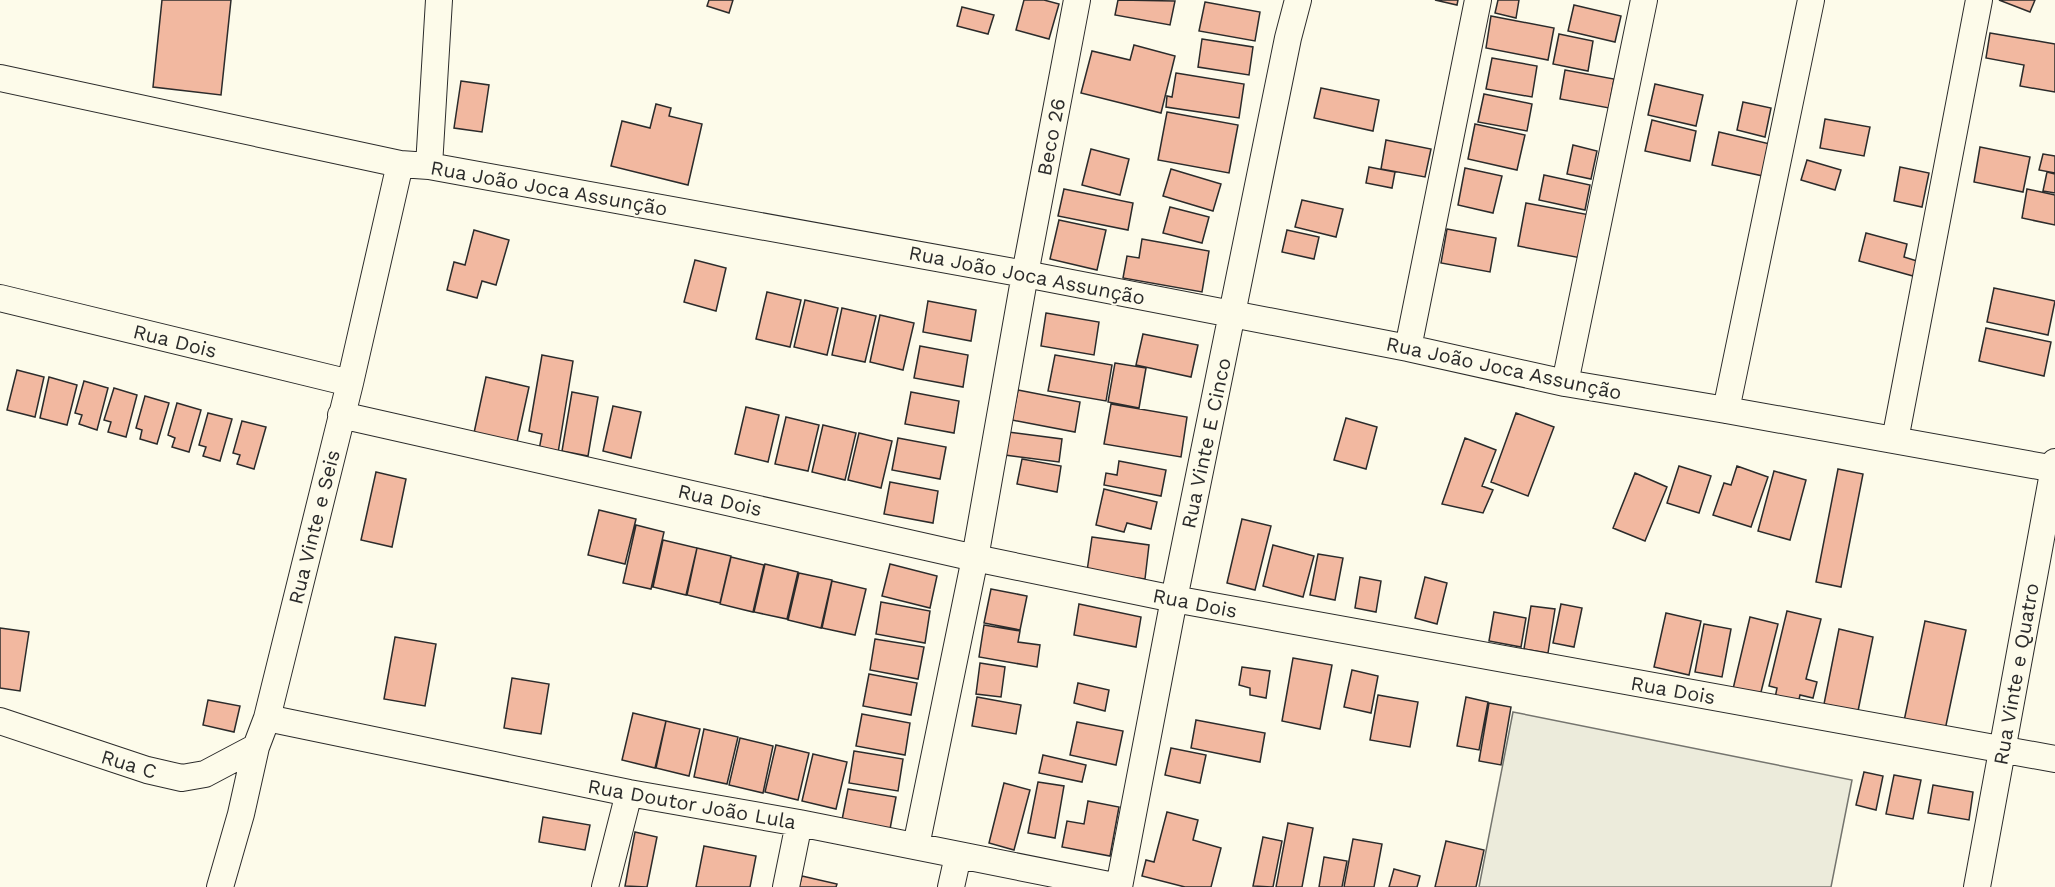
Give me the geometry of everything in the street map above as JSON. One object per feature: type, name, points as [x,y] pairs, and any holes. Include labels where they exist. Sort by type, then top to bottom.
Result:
[{"type":"street","points":[[429,166],[439,0]]},
{"type":"street","name":"Beco 26","points":[[916,846],[975,558],[1025,274],[1077,0]]},
{"type":"street","name":"Rua Vinte E Cinco","points":[[1119,887],[1174,599],[1288,38],[1298,0]]},
{"type":"street","points":[[1408,348],[1478,0]]},
{"type":"street","points":[[1565,383],[1644,0]]},
{"type":"street","points":[[1726,410],[1811,0]]},
{"type":"street","points":[[1895,440],[1979,0]]},
{"type":"street","name":"Rua João Joca Assunção","points":[[0,78],[400,164],[429,166],[1025,274],[1408,348],[1565,383],[2054,467]]},
{"type":"street","name":"Rua Vinte e Seis","points":[[220,887],[256,747],[267,718],[350,383],[400,164]]},
{"type":"street","name":"Rua Dois","points":[[0,298],[350,383]]},
{"type":"street","name":"Rua Dois","points":[[341,415],[975,558],[1174,599],[2055,759]]},
{"type":"street","name":"Rua Vinte e Quatro","points":[[1977,887],[2054,467]]},
{"type":"street","name":"Rua Doutor João Lula","points":[[267,718],[629,793],[799,823],[1119,887]]},
{"type":"street","name":"Rua C","points":[[0,721],[147,770],[182,778],[205,774],[256,747]]},
{"type":"street","points":[[604,887],[629,793]]},
{"type":"street","points":[[786,887],[799,823]]},
{"type":"street","points":[[951,887],[958,856]]},
{"type":"shaded area","points":[[1513,712],[1852,780],[1831,887],[1479,887]]},
{"type":"building","points":[[162,0],[231,0],[221,95],[153,87]]},
{"type":"building","points":[[709,0],[733,0],[729,13],[707,6]]},
{"type":"building","points":[[1024,0],[1044,0],[1059,4],[1049,39],[1016,30]]},
{"type":"building","points":[[1118,0],[1175,1],[1170,25],[1115,15]]},
{"type":"building","points":[[1435,0],[1458,0],[1457,5]]},
{"type":"building","points":[[1498,0],[1519,0],[1516,18],[1495,13]]},
{"type":"building","points":[[1999,0],[2035,0],[2030,12]]},
{"type":"building","points":[[1205,2],[1260,12],[1255,41],[1199,31]]},
{"type":"building","points":[[1574,5],[1621,16],[1615,42],[1568,31]]},
{"type":"building","points":[[962,7],[994,15],[988,34],[957,26]]},
{"type":"building","points":[[1491,16],[1554,28],[1548,60],[1486,48]]},
{"type":"building","points":[[1990,33],[2055,44],[2055,92],[2020,86],[2024,65],[1986,58]]},
{"type":"building","points":[[1559,34],[1593,41],[1588,71],[1553,64]]},
{"type":"building","points":[[1202,39],[1253,47],[1249,75],[1198,67]]},
{"type":"building","points":[[1134,45],[1175,56],[1161,113],[1081,93],[1092,51],[1130,60]]},
{"type":"building","points":[[1492,58],[1537,66],[1532,97],[1486,89]]},
{"type":"building","points":[[1565,70],[1614,79],[1609,108],[1560,99]]},
{"type":"building","points":[[1176,73],[1244,84],[1239,118],[1166,107],[1167,96],[1172,97]]},
{"type":"building","points":[[461,81],[489,85],[482,132],[454,128]]},
{"type":"building","points":[[1655,84],[1703,95],[1696,126],[1648,115]]},
{"type":"building","points":[[1321,88],[1379,100],[1373,131],[1314,118]]},
{"type":"building","points":[[1484,94],[1532,104],[1527,131],[1478,122]]},
{"type":"building","points":[[1743,102],[1771,108],[1765,137],[1737,130]]},
{"type":"building","points":[[656,104],[671,108],[669,116],[702,124],[688,185],[611,166],[622,121],[650,128]]},
{"type":"building","points":[[1167,112],[1238,125],[1229,173],[1158,160]]},
{"type":"building","points":[[1825,119],[1870,127],[1864,156],[1820,148]]},
{"type":"building","points":[[1652,120],[1696,131],[1690,161],[1645,151]]},
{"type":"building","points":[[1475,124],[1525,135],[1517,170],[1468,159]]},
{"type":"building","points":[[1719,132],[1770,144],[1763,176],[1712,165]]},
{"type":"building","points":[[1386,140],[1431,149],[1425,177],[1381,169]]},
{"type":"building","points":[[1573,145],[1597,151],[1591,179],[1567,174]]},
{"type":"building","points":[[1980,147],[2030,157],[2023,192],[1974,182]]},
{"type":"building","points":[[1091,149],[1129,159],[1120,195],[1082,185]]},
{"type":"building","points":[[2043,154],[2055,156],[2055,173],[2039,170]]},
{"type":"building","points":[[1807,160],[1841,170],[1835,190],[1801,180]]},
{"type":"building","points":[[1369,167],[1395,172],[1392,188],[1366,183]]},
{"type":"building","points":[[1900,167],[1929,173],[1922,207],[1894,201]]},
{"type":"building","points":[[1465,168],[1502,176],[1493,213],[1458,205]]},
{"type":"building","points":[[1171,169],[1221,184],[1213,211],[1163,196]]},
{"type":"building","points":[[2047,172],[2055,174],[2055,193],[2043,191]]},
{"type":"building","points":[[1544,175],[1590,185],[1585,210],[1539,200]]},
{"type":"building","points":[[1064,189],[1133,203],[1128,230],[1058,216]]},
{"type":"building","points":[[2027,189],[2055,195],[2055,225],[2022,218]]},
{"type":"building","points":[[1302,200],[1343,209],[1336,237],[1295,227]]},
{"type":"building","points":[[1526,203],[1590,215],[1581,258],[1518,246]]},
{"type":"building","points":[[1170,207],[1209,217],[1202,243],[1163,233]]},
{"type":"building","points":[[1059,220],[1106,230],[1097,270],[1050,259]]},
{"type":"building","points":[[1447,229],[1496,238],[1490,272],[1441,263]]},
{"type":"building","points":[[474,230],[509,240],[496,285],[482,281],[477,298],[447,290],[454,262],[465,265]]},
{"type":"building","points":[[1287,230],[1319,237],[1314,259],[1282,252]]},
{"type":"building","points":[[1866,233],[1907,244],[1904,257],[1917,261],[1913,276],[1859,261]]},
{"type":"building","points":[[1142,239],[1209,251],[1202,292],[1123,278],[1127,256],[1139,258]]},
{"type":"building","points":[[695,260],[726,268],[716,311],[684,302]]},
{"type":"building","points":[[1994,288],[2055,301],[2048,335],[1987,322]]},
{"type":"building","points":[[767,292],[801,300],[790,347],[756,339]]},
{"type":"building","points":[[805,300],[838,308],[827,355],[794,347]]},
{"type":"building","points":[[928,301],[976,310],[971,341],[923,332]]},
{"type":"building","points":[[842,308],[876,316],[865,362],[832,355]]},
{"type":"building","points":[[1046,313],[1099,322],[1094,355],[1041,346]]},
{"type":"building","points":[[880,315],[914,323],[903,370],[870,362]]},
{"type":"building","points":[[1986,328],[2051,342],[2044,376],[1979,361]]},
{"type":"building","points":[[1143,334],[1198,345],[1191,377],[1136,365]]},
{"type":"building","points":[[920,346],[968,355],[963,387],[914,378]]},
{"type":"building","points":[[542,355],[573,361],[558,453],[539,450],[542,434],[529,431]]},
{"type":"building","points":[[1055,355],[1112,365],[1106,401],[1048,391]]},
{"type":"building","points":[[1115,363],[1146,368],[1139,408],[1108,402]]},
{"type":"building","points":[[17,370],[44,377],[35,417],[7,410]]},
{"type":"building","points":[[49,377],[77,385],[67,425],[40,418]]},
{"type":"building","points":[[486,377],[529,387],[517,442],[474,433]]},
{"type":"building","points":[[84,381],[108,388],[97,430],[79,424],[82,415],[75,413]]},
{"type":"building","points":[[114,388],[137,395],[126,437],[108,432],[111,422],[104,420]]},
{"type":"building","points":[[1018,390],[1080,402],[1075,432],[1012,420]]},
{"type":"building","points":[[572,392],[598,397],[588,456],[562,451]]},
{"type":"building","points":[[911,392],[959,401],[954,433],[905,424]]},
{"type":"building","points":[[145,396],[169,403],[157,444],[140,439],[142,430],[136,428]]},
{"type":"building","points":[[177,403],[201,410],[189,452],[172,447],[175,438],[168,435]]},
{"type":"building","points":[[1111,404],[1187,417],[1181,457],[1104,444]]},
{"type":"building","points":[[613,406],[641,412],[631,458],[603,451]]},
{"type":"building","points":[[746,407],[779,415],[768,462],[735,454]]},
{"type":"building","points":[[208,413],[232,419],[220,461],[203,456],[206,447],[199,445]]},
{"type":"building","points":[[1516,413],[1554,427],[1528,496],[1491,482]]},
{"type":"building","points":[[786,417],[819,425],[808,471],[775,464]]},
{"type":"building","points":[[1346,418],[1377,427],[1366,469],[1334,460]]},
{"type":"building","points":[[242,421],[266,427],[254,469],[237,464],[240,455],[233,453]]},
{"type":"building","points":[[823,425],[856,433],[845,480],[812,472]]},
{"type":"building","points":[[1008,432],[1062,439],[1059,462],[1005,455]]},
{"type":"building","points":[[859,433],[892,441],[881,488],[848,480]]},
{"type":"building","points":[[898,438],[946,447],[940,479],[892,470]]},
{"type":"building","points":[[1465,438],[1496,450],[1482,486],[1493,490],[1483,513],[1442,504]]},
{"type":"building","points":[[1022,459],[1061,466],[1057,492],[1017,484]]},
{"type":"building","points":[[1119,461],[1166,470],[1161,496],[1104,485],[1106,473],[1117,475]]},
{"type":"building","points":[[1679,466],[1711,476],[1699,513],[1667,503]]},
{"type":"building","points":[[1737,466],[1768,477],[1751,527],[1713,515],[1724,483],[1731,485]]},
{"type":"building","points":[[1838,469],[1863,474],[1841,587],[1816,582]]},
{"type":"building","points":[[1774,471],[1806,480],[1790,540],[1758,531]]},
{"type":"building","points":[[376,472],[406,479],[392,547],[361,540]]},
{"type":"building","points":[[1635,473],[1667,487],[1645,541],[1613,528]]},
{"type":"building","points":[[890,482],[938,491],[933,523],[884,514]]},
{"type":"building","points":[[1104,489],[1157,502],[1151,529],[1127,523],[1124,532],[1096,525]]},
{"type":"building","points":[[599,510],[636,519],[625,564],[588,555]]},
{"type":"building","points":[[1242,519],[1271,526],[1255,590],[1227,583]]},
{"type":"building","points":[[636,525],[664,532],[651,589],[623,583]]},
{"type":"building","points":[[1092,537],[1149,545],[1145,579],[1087,571]]},
{"type":"building","points":[[663,540],[697,548],[686,595],[653,587]]},
{"type":"building","points":[[1273,545],[1314,556],[1303,597],[1263,586]]},
{"type":"building","points":[[697,548],[731,556],[720,603],[687,595]]},
{"type":"building","points":[[1318,554],[1343,558],[1335,600],[1310,595]]},
{"type":"building","points":[[731,557],[764,565],[753,612],[720,604]]},
{"type":"building","points":[[765,564],[798,572],[787,619],[754,612]]},
{"type":"building","points":[[890,564],[937,576],[930,608],[882,596]]},
{"type":"building","points":[[799,573],[832,580],[821,628],[788,620]]},
{"type":"building","points":[[1360,577],[1381,581],[1376,612],[1355,608]]},
{"type":"building","points":[[1425,577],[1447,583],[1437,624],[1415,618]]},
{"type":"building","points":[[832,581],[866,589],[855,635],[822,628]]},
{"type":"building","points":[[991,589],[1027,596],[1020,630],[984,623]]},
{"type":"building","points":[[881,602],[930,611],[925,643],[876,634]]},
{"type":"building","points":[[1079,604],[1141,617],[1136,647],[1074,635]]},
{"type":"building","points":[[1561,604],[1582,608],[1574,647],[1553,643]]},
{"type":"building","points":[[1531,606],[1555,609],[1548,653],[1524,649]]},
{"type":"building","points":[[1787,611],[1821,619],[1806,679],[1817,682],[1813,698],[1800,695],[1797,708],[1774,703],[1777,688],[1769,686]]},
{"type":"building","points":[[1494,612],[1526,618],[1521,647],[1489,641]]},
{"type":"building","points":[[1666,613],[1701,621],[1689,675],[1654,667]]},
{"type":"building","points":[[1750,617],[1778,624],[1760,696],[1733,689]]},
{"type":"building","points":[[1925,621],[1966,630],[1945,730],[1904,721]]},
{"type":"building","points":[[1704,624],[1731,629],[1722,677],[1695,672]]},
{"type":"building","points":[[984,625],[1020,631],[1018,642],[1040,645],[1037,667],[979,657]]},
{"type":"building","points":[[0,628],[29,632],[20,691],[0,688]]},
{"type":"building","points":[[1839,629],[1873,637],[1858,711],[1824,704]]},
{"type":"building","points":[[395,637],[436,644],[425,706],[384,699]]},
{"type":"building","points":[[875,639],[924,647],[918,679],[870,670]]},
{"type":"building","points":[[1293,658],[1332,665],[1320,729],[1282,721]]},
{"type":"building","points":[[980,663],[1005,667],[1001,697],[976,694]]},
{"type":"building","points":[[1242,667],[1270,671],[1266,698],[1250,695],[1250,688],[1239,685]]},
{"type":"building","points":[[1352,670],[1378,676],[1371,713],[1344,707]]},
{"type":"building","points":[[869,674],[917,683],[911,715],[863,706]]},
{"type":"building","points":[[512,678],[549,684],[541,734],[504,728]]},
{"type":"building","points":[[1078,683],[1109,690],[1105,711],[1074,703]]},
{"type":"building","points":[[1378,695],[1418,702],[1410,747],[1370,740]]},
{"type":"building","points":[[977,697],[1021,705],[1016,734],[972,726]]},
{"type":"building","points":[[1466,697],[1488,702],[1479,750],[1457,746]]},
{"type":"building","points":[[208,700],[240,706],[234,732],[203,725]]},
{"type":"building","points":[[1489,703],[1511,707],[1501,765],[1479,761]]},
{"type":"building","points":[[633,713],[666,721],[655,768],[622,760]]},
{"type":"building","points":[[862,714],[910,723],[905,755],[856,746]]},
{"type":"building","points":[[1196,720],[1265,733],[1260,762],[1191,748]]},
{"type":"building","points":[[666,721],[700,729],[689,776],[656,768]]},
{"type":"building","points":[[1077,722],[1123,731],[1116,765],[1070,755]]},
{"type":"building","points":[[704,729],[738,737],[727,784],[694,777]]},
{"type":"building","points":[[740,738],[773,746],[763,793],[729,785]]},
{"type":"building","points":[[776,745],[809,753],[798,800],[765,792]]},
{"type":"building","points":[[1171,748],[1206,755],[1200,783],[1165,775]]},
{"type":"building","points":[[854,751],[903,759],[898,791],[849,783]]},
{"type":"building","points":[[813,754],[847,762],[836,809],[802,801]]},
{"type":"building","points":[[1043,755],[1086,765],[1082,782],[1039,773]]},
{"type":"building","points":[[1864,772],[1883,776],[1876,810],[1856,805]]},
{"type":"building","points":[[1894,775],[1921,780],[1913,819],[1886,814]]},
{"type":"building","points":[[1038,782],[1064,786],[1055,838],[1028,833]]},
{"type":"building","points":[[1004,783],[1030,790],[1014,850],[989,843]]},
{"type":"building","points":[[1933,785],[1973,792],[1969,820],[1928,813]]},
{"type":"building","points":[[848,789],[896,797],[890,829],[842,820]]},
{"type":"building","points":[[1088,801],[1119,807],[1110,856],[1062,847],[1067,821],[1084,824]]},
{"type":"building","points":[[1167,812],[1198,820],[1193,840],[1221,848],[1211,887],[1185,887],[1142,876],[1146,860],[1154,862]]},
{"type":"building","points":[[543,817],[590,825],[585,850],[539,842]]},
{"type":"building","points":[[1288,823],[1313,828],[1302,887],[1276,887]]},
{"type":"building","points":[[635,832],[657,837],[647,887],[625,886]]},
{"type":"building","points":[[1263,837],[1282,841],[1273,887],[1253,886]]},
{"type":"building","points":[[1353,839],[1382,844],[1374,887],[1344,887]]},
{"type":"building","points":[[1446,841],[1484,850],[1476,887],[1435,887]]},
{"type":"building","points":[[704,846],[756,856],[750,887],[696,887]]},
{"type":"building","points":[[1324,857],[1347,861],[1342,887],[1319,887]]},
{"type":"building","points":[[1394,869],[1420,876],[1417,887],[1389,887]]},
{"type":"building","points":[[802,876],[837,884],[836,887],[799,887]]}]
